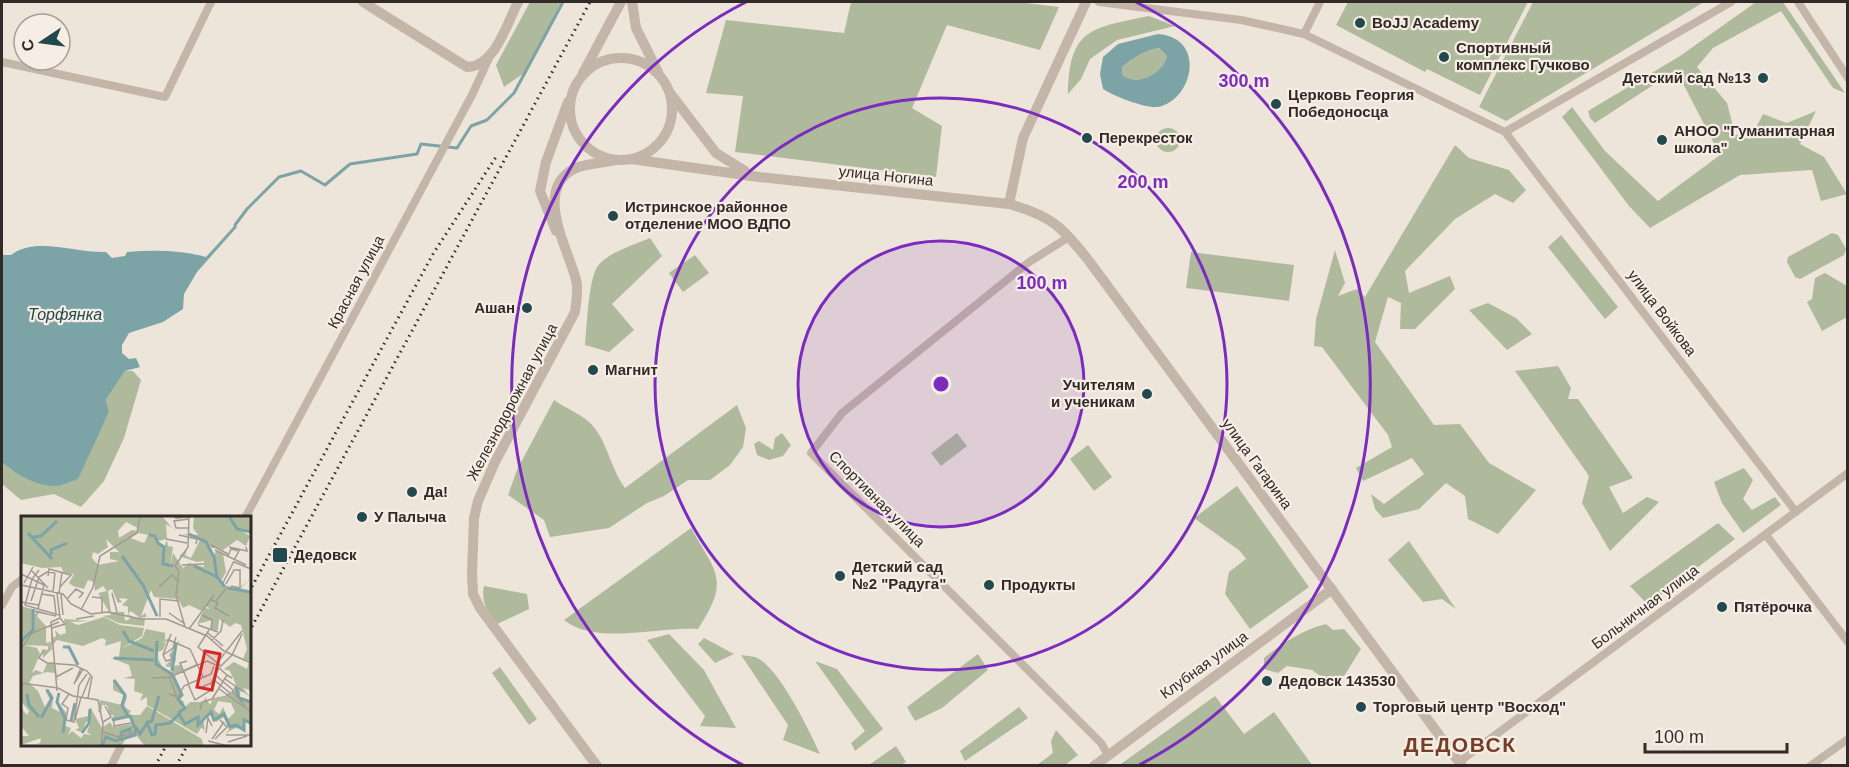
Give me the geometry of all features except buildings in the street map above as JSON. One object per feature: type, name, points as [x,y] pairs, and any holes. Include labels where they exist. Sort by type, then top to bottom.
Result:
[{"type":"street","points":[[2,62],[165,97],[211,2]]},
{"type":"street","points":[[363,2],[460,65],[473,67],[489,58],[518,2]]},
{"type":"street","points":[[621,2],[572,93],[571,120],[578,136],[597,154],[617,160],[631,159],[648,152],[666,133],[671,116],[668,90]]},
{"type":"street","points":[[632,2],[636,28],[668,90],[716,153],[741,170],[759,177]]},
{"type":"street","points":[[1010,204],[1023,138],[1086,2]]},
{"type":"street","name":"улица Войкова","points":[[1100,2],[1241,20],[1304,34],[1505,132],[1796,512]]},
{"type":"street","points":[[1304,34],[1320,2]]},
{"type":"street","points":[[1505,132],[1731,2]]},
{"type":"street","points":[[1798,2],[1848,78]]},
{"type":"street","name":"Красная улица","points":[[246,516],[472,95],[489,58]]},
{"type":"street","points":[[581,78],[594,66],[619,58],[645,64],[660,75]]},
{"type":"street","name":"Железнодорожная улица","points":[[565,247],[549,218],[540,191],[554,136],[572,93]]},
{"type":"street","name":"улица Ногина","points":[[631,159],[759,177],[1010,204]]},
{"type":"street","name":"Железнодорожная улица","points":[[597,765],[480,608],[473,594],[472,574],[474,518],[487,478],[575,312],[577,283],[565,247],[554,193],[557,186],[575,169],[617,160]]},
{"type":"street","name":"улица Гагарина","points":[[1010,204],[1034,211],[1058,224],[1070,237],[1460,764]]},
{"type":"street","name":"Спортивная улица","points":[[1070,237],[1029,261],[842,413],[812,453],[937,577],[1055,700],[1101,743],[1108,755]]},
{"type":"street","name":"Больничная улица","points":[[1460,764],[1848,473]]},
{"type":"street","points":[[1766,535],[1848,642]]},
{"type":"street","points":[[2,605],[12,587],[21,580]]},
{"type":"street","name":"Клубная улица","points":[[1094,765],[1332,589]]},
{"type":"street","points":[[1810,765],[1848,739]]},
{"type":"street","points":[[111,765],[122,746]]},
{"type":"green space","points":[[530,2],[561,2],[527,71],[504,87],[496,65]]},
{"type":"green space","points":[[851,2],[1017,2],[1059,7],[1040,50],[947,25],[912,108],[942,126],[936,177],[735,152],[743,96],[706,93],[726,20],[844,33]]},
{"type":"green space","points":[[1348,2],[1528,2],[1480,95],[1427,69],[1425,72],[1336,25]]},
{"type":"green space","points":[[1533,2],[1704,2],[1506,121],[1479,107]]},
{"type":"green space","points":[[1756,2],[1783,2],[1845,93],[1833,88],[1781,11],[1713,48],[1697,67],[1727,103],[1735,134],[1750,139],[1763,114],[1787,123],[1816,111],[1800,144],[1824,157],[1847,194],[1821,201],[1812,170],[1740,175],[1650,228],[1629,206],[1562,117],[1572,107],[1605,151],[1658,201],[1720,155],[1676,70],[1595,123],[1588,111],[1680,56]]},
{"type":"green space","points":[[1149,16],[1175,26],[1117,40],[1090,59],[1081,79],[1068,94],[1069,72],[1073,55],[1079,43],[1088,34],[1099,28]]},
{"type":"green space","points":[[1159,48],[1167,56],[1161,68],[1155,73],[1135,80],[1121,75],[1122,67],[1130,61]]},
{"type":"green space","points":[[1168,128],[1177,131],[1180,140],[1177,149],[1168,152],[1159,149],[1156,140],[1159,131]]},
{"type":"green space","points":[[1455,145],[1469,158],[1509,170],[1526,190],[1513,203],[1495,194],[1455,219],[1405,271],[1409,293],[1450,276],[1455,289],[1415,329],[1400,329],[1401,303],[1388,297],[1375,342],[1434,425],[1460,424],[1489,463],[1536,490],[1498,534],[1468,519],[1465,496],[1446,483],[1419,509],[1383,518],[1375,509],[1371,494],[1384,504],[1424,474],[1412,458],[1363,481],[1356,468],[1392,447],[1388,435],[1322,347],[1314,346],[1316,319],[1335,250],[1345,283],[1338,296],[1357,289],[1365,297]]},
{"type":"green space","points":[[1832,233],[1838,235],[1846,249],[1844,255],[1800,279],[1795,277],[1787,262],[1788,257]]},
{"type":"green space","points":[[1561,235],[1618,307],[1605,319],[1548,247]]},
{"type":"green space","points":[[650,238],[662,256],[612,304],[634,330],[609,352],[585,345],[590,294],[597,267],[614,253]]},
{"type":"green space","points":[[1191,252],[1294,265],[1289,301],[1186,288]]},
{"type":"green space","points":[[695,255],[709,273],[683,292],[669,273]]},
{"type":"green space","points":[[1825,273],[1847,286],[1847,317],[1822,331],[1807,302],[1812,299],[1815,278]]},
{"type":"green space","points":[[1488,303],[1516,318],[1532,334],[1507,350],[1469,310]]},
{"type":"green space","points":[[1558,366],[1571,388],[1568,399],[1578,399],[1633,478],[1609,487],[1623,513],[1647,497],[1659,502],[1610,551],[1582,503],[1589,476],[1515,371]]},
{"type":"green space","points":[[125,371],[133,371],[141,380],[124,438],[104,481],[81,507],[54,494],[21,500],[2,484],[2,461],[11,470],[67,482],[76,479],[109,412],[106,400]]},
{"type":"green space","points":[[554,400],[580,415],[593,426],[625,488],[737,405],[746,428],[743,447],[730,465],[710,480],[688,480],[609,528],[550,537],[544,520],[508,495],[517,470]]},
{"type":"green space","points":[[782,433],[791,445],[783,456],[769,460],[757,455],[754,444],[759,441],[773,450],[775,438]]},
{"type":"green space","points":[[957,433],[967,446],[941,466],[931,453]]},
{"type":"green space","points":[[1088,445],[1112,477],[1094,491],[1070,459]]},
{"type":"green space","points":[[1744,468],[1753,480],[1743,499],[1752,510],[1775,497],[1781,505],[1743,533],[1722,503],[1714,482]]},
{"type":"green space","points":[[1237,486],[1309,587],[1250,629],[1225,594],[1229,572],[1246,559],[1240,551],[1194,518]]},
{"type":"green space","points":[[1718,523],[1735,539],[1648,605],[1630,586]]},
{"type":"green space","points":[[691,528],[713,567],[717,588],[708,612],[698,629],[628,633],[593,632],[577,628],[564,620]]},
{"type":"green space","points":[[1409,541],[1456,609],[1442,599],[1423,602],[1388,560]]},
{"type":"green space","points":[[484,586],[527,594],[529,609],[495,625],[485,606]]},
{"type":"green space","points":[[1326,624],[1333,630],[1344,629],[1361,649],[1344,676],[1329,682],[1312,670],[1287,666],[1278,673],[1264,669],[1264,658],[1278,647],[1301,633]]},
{"type":"green space","points":[[669,634],[704,670],[736,728],[700,726],[705,716],[647,640]]},
{"type":"green space","points":[[704,638],[734,654],[715,663],[698,644]]},
{"type":"green space","points":[[978,654],[988,670],[942,708],[915,721],[907,707]]},
{"type":"green space","points":[[741,655],[755,657],[773,672],[792,700],[820,754],[783,740],[788,725]]},
{"type":"green space","points":[[815,661],[837,669],[883,729],[855,751],[851,743],[865,731]]},
{"type":"green space","points":[[500,667],[537,719],[529,725],[492,673]]},
{"type":"green space","points":[[1215,696],[1244,734],[1274,712],[1312,765],[1121,764]]},
{"type":"green space","points":[[1019,707],[1028,718],[965,761],[960,751]]},
{"type":"green space","points":[[1056,730],[1078,755],[1065,765],[1037,765],[1053,753],[1051,741]]},
{"type":"green space","points":[[896,746],[906,762],[901,765],[869,765]]},
{"type":"water","points":[[1158,34],[1174,38],[1184,46],[1189,58],[1189,70],[1186,83],[1179,94],[1169,103],[1151,107],[1129,101],[1103,89],[1100,74],[1103,57],[1118,44]],"holes":[[[1159,48],[1167,56],[1160,68],[1149,77],[1135,80],[1122,75],[1122,67],[1144,53]]]},
{"type":"water","name":"Торфянка","points":[[235,225],[237,227],[197,272],[184,294],[183,309],[163,322],[129,333],[122,345],[122,353],[129,359],[136,358],[140,367],[125,371],[106,400],[109,412],[78,479],[58,486],[41,484],[19,475],[2,462],[2,255],[11,255],[21,249],[44,246],[106,252],[112,258],[125,256],[127,252],[147,251],[177,252],[206,257]]},
{"type":"waterway","points":[[235,225],[247,209],[279,177],[301,171],[325,185],[350,164],[417,154],[421,144],[457,148],[471,126],[487,120],[514,93],[563,2]]},
{"type":"railway","points":[[250,630],[590,2]]},
{"type":"railway","points":[[250,590],[433,254],[496,157]]},
{"type":"railway","points":[[155,766],[166,746]]},
{"type":"railway","points":[[176,766],[187,746]]},
{"type":"place","name":"BoJJ Academy","points":[[1360,23]]},
{"type":"place","name":"Спортивный комплекс Гучково","points":[[1444,57]]},
{"type":"place","name":"Детский сад №13","points":[[1763,78]]},
{"type":"place","name":"Церковь Георгия Победоносца","points":[[1276,104]]},
{"type":"place","name":"Перекресток","points":[[1087,138]]},
{"type":"place","name":"АНОО \"Гуманитарная школа\"","points":[[1662,140]]},
{"type":"place","name":"Истринское районное отделение МОО ВДПО","points":[[613,216]]},
{"type":"place","name":"Ашан","points":[[527,308]]},
{"type":"place","name":"Магнит","points":[[593,370]]},
{"type":"place","name":"Учителям и ученикам","points":[[1147,394]]},
{"type":"place","name":"Да!","points":[[412,492]]},
{"type":"place","name":"У Палыча","points":[[362,517]]},
{"type":"place","name":"Дедовск","points":[[280,555]]},
{"type":"place","name":"Детский сад №2 \"Радуга\"","points":[[840,576]]},
{"type":"place","name":"Продукты","points":[[989,585]]},
{"type":"place","name":"Пятёрочка","points":[[1722,607]]},
{"type":"place","name":"Дедовск 143530","points":[[1267,681]]},
{"type":"place","name":"Торговый центр \"Восход\"","points":[[1361,707]]},
{"type":"district","name":"ДЕДОВСК","points":[[1460,745]]}]
